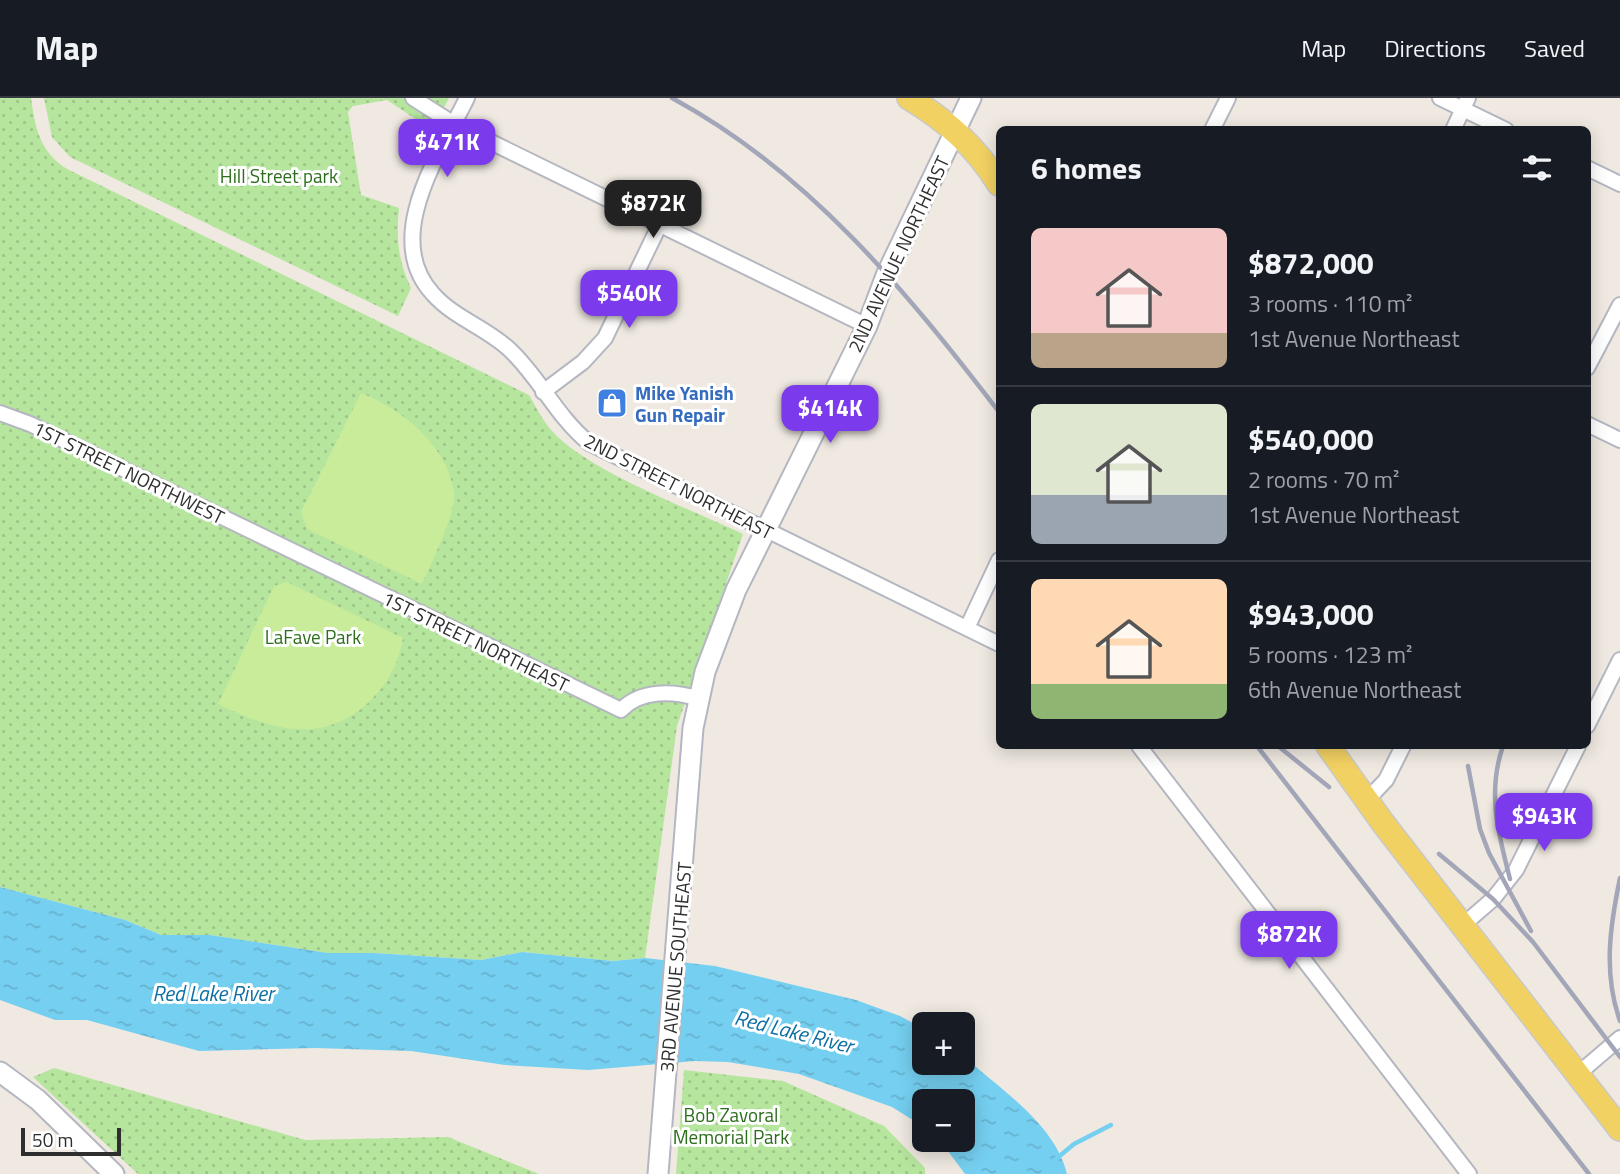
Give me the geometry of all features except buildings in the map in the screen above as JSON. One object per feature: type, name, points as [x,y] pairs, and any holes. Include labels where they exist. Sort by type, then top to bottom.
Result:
[{"type":"main road","points":[[909,98],[956,130],[972,146],[996,180]]},
{"type":"main road","points":[[1330,749],[1366,801],[1620,1129]]},
{"type":"street","points":[[413,98],[454,124],[867,326]]},
{"type":"street","points":[[454,124],[467,98]]},
{"type":"street","name":"2ND AVENUE NORTHEAST","points":[[692,759],[693,728],[699,699],[723,620],[867,326],[887,273],[971,98]]},
{"type":"street","points":[[1214,126],[1228,98]]},
{"type":"street","points":[[1440,98],[1466,103],[1500,126]]},
{"type":"street","points":[[1455,126],[1466,103]]},
{"type":"street","name":"2ND STREET NORTHEAST","points":[[454,124],[415,212],[411,242],[415,260],[432,293],[505,345],[528,369],[568,425],[595,447],[996,642]]},
{"type":"street","points":[[1591,170],[1620,184]]},
{"type":"street","points":[[543,392],[583,362],[605,338],[660,224]]},
{"type":"street","points":[[1591,360],[1620,305]]},
{"type":"street","name":"1ST STREET NORTHWEST","points":[[0,412],[30,424],[256,535]]},
{"type":"street","points":[[1591,426],[1620,440]]},
{"type":"street","name":"1ST STREET NORTHEAST","points":[[256,535],[621,710],[632,700],[656,694],[685,694],[699,699]]},
{"type":"street","points":[[967,628],[996,566]]},
{"type":"street","points":[[1591,718],[1620,660]]},
{"type":"street","points":[[1141,749],[1469,1174]]},
{"type":"street","points":[[1366,801],[1386,780],[1402,749]]},
{"type":"street","points":[[1463,925],[1493,898],[1516,870],[1576,749]]},
{"type":"street","name":"3RD AVENUE SOUTHEAST","points":[[658,1174],[692,759]]},
{"type":"street","points":[[1578,1074],[1620,1038]]},
{"type":"street","points":[[0,1072],[20,1084],[114,1174]]},
{"type":"green space","name":"LaFave Park","points":[[0,98],[31,98],[40,138],[51,155],[67,169],[529,395],[552,431],[590,461],[743,534],[677,726],[645,958],[613,961],[522,952],[481,960],[374,953],[328,953],[210,935],[161,935],[125,920],[0,887]]},
{"type":"green space","name":"Hill Street park","points":[[44,98],[449,98],[432,130],[387,100],[353,106],[348,112],[361,195],[399,208],[399,249],[411,288],[398,316],[70,157],[52,137]]},
{"type":"green space","points":[[361,393],[407,419],[432,444],[450,475],[454,492],[452,512],[422,584],[307,529],[301,512]]},
{"type":"green space","points":[[287,582],[403,638],[395,665],[381,689],[368,703],[332,725],[314,729],[276,726],[218,704],[274,586]]},
{"type":"green space","points":[[54,1068],[305,1140],[448,1137],[539,1174],[138,1174],[33,1077]]},
{"type":"green space","name":"Bob Zavoral Memorial Park","points":[[684,1070],[783,1081],[884,1126],[925,1168],[925,1174],[676,1174]]},
{"type":"water","name":"Red Lake River","points":[[0,887],[125,920],[161,935],[210,935],[328,953],[374,953],[481,960],[522,952],[613,961],[645,958],[715,966],[856,1000],[912,1022],[912,1075],[975,1075],[975,1066],[1040,1125],[1061,1156],[1067,1174],[965,1174],[949,1152],[975,1152],[975,1089],[912,1089],[912,1120],[892,1107],[799,1074],[728,1062],[695,1061],[588,1070],[505,1065],[411,1051],[315,1048],[199,1051],[87,1020],[55,1020],[0,1000]]},
{"type":"waterway","points":[[1056,1159],[1074,1144],[1111,1125]]},
{"type":"railway","points":[[672,98],[722,128],[768,161],[852,237],[928,322],[996,408]]},
{"type":"railway","points":[[1259,749],[1589,1174]]},
{"type":"railway","points":[[1282,749],[1329,787]]},
{"type":"railway","points":[[1502,749],[1495,796],[1498,829],[1510,879]]},
{"type":"railway","points":[[1468,766],[1480,829],[1489,853],[1531,931]]},
{"type":"railway","points":[[1439,854],[1493,899],[1533,942],[1620,1057]]},
{"type":"railway","points":[[1620,878],[1610,950],[1611,985],[1620,1021]]},
{"type":"place","name":"Mike Yanish Gun Repair","points":[[612,403]]}]
